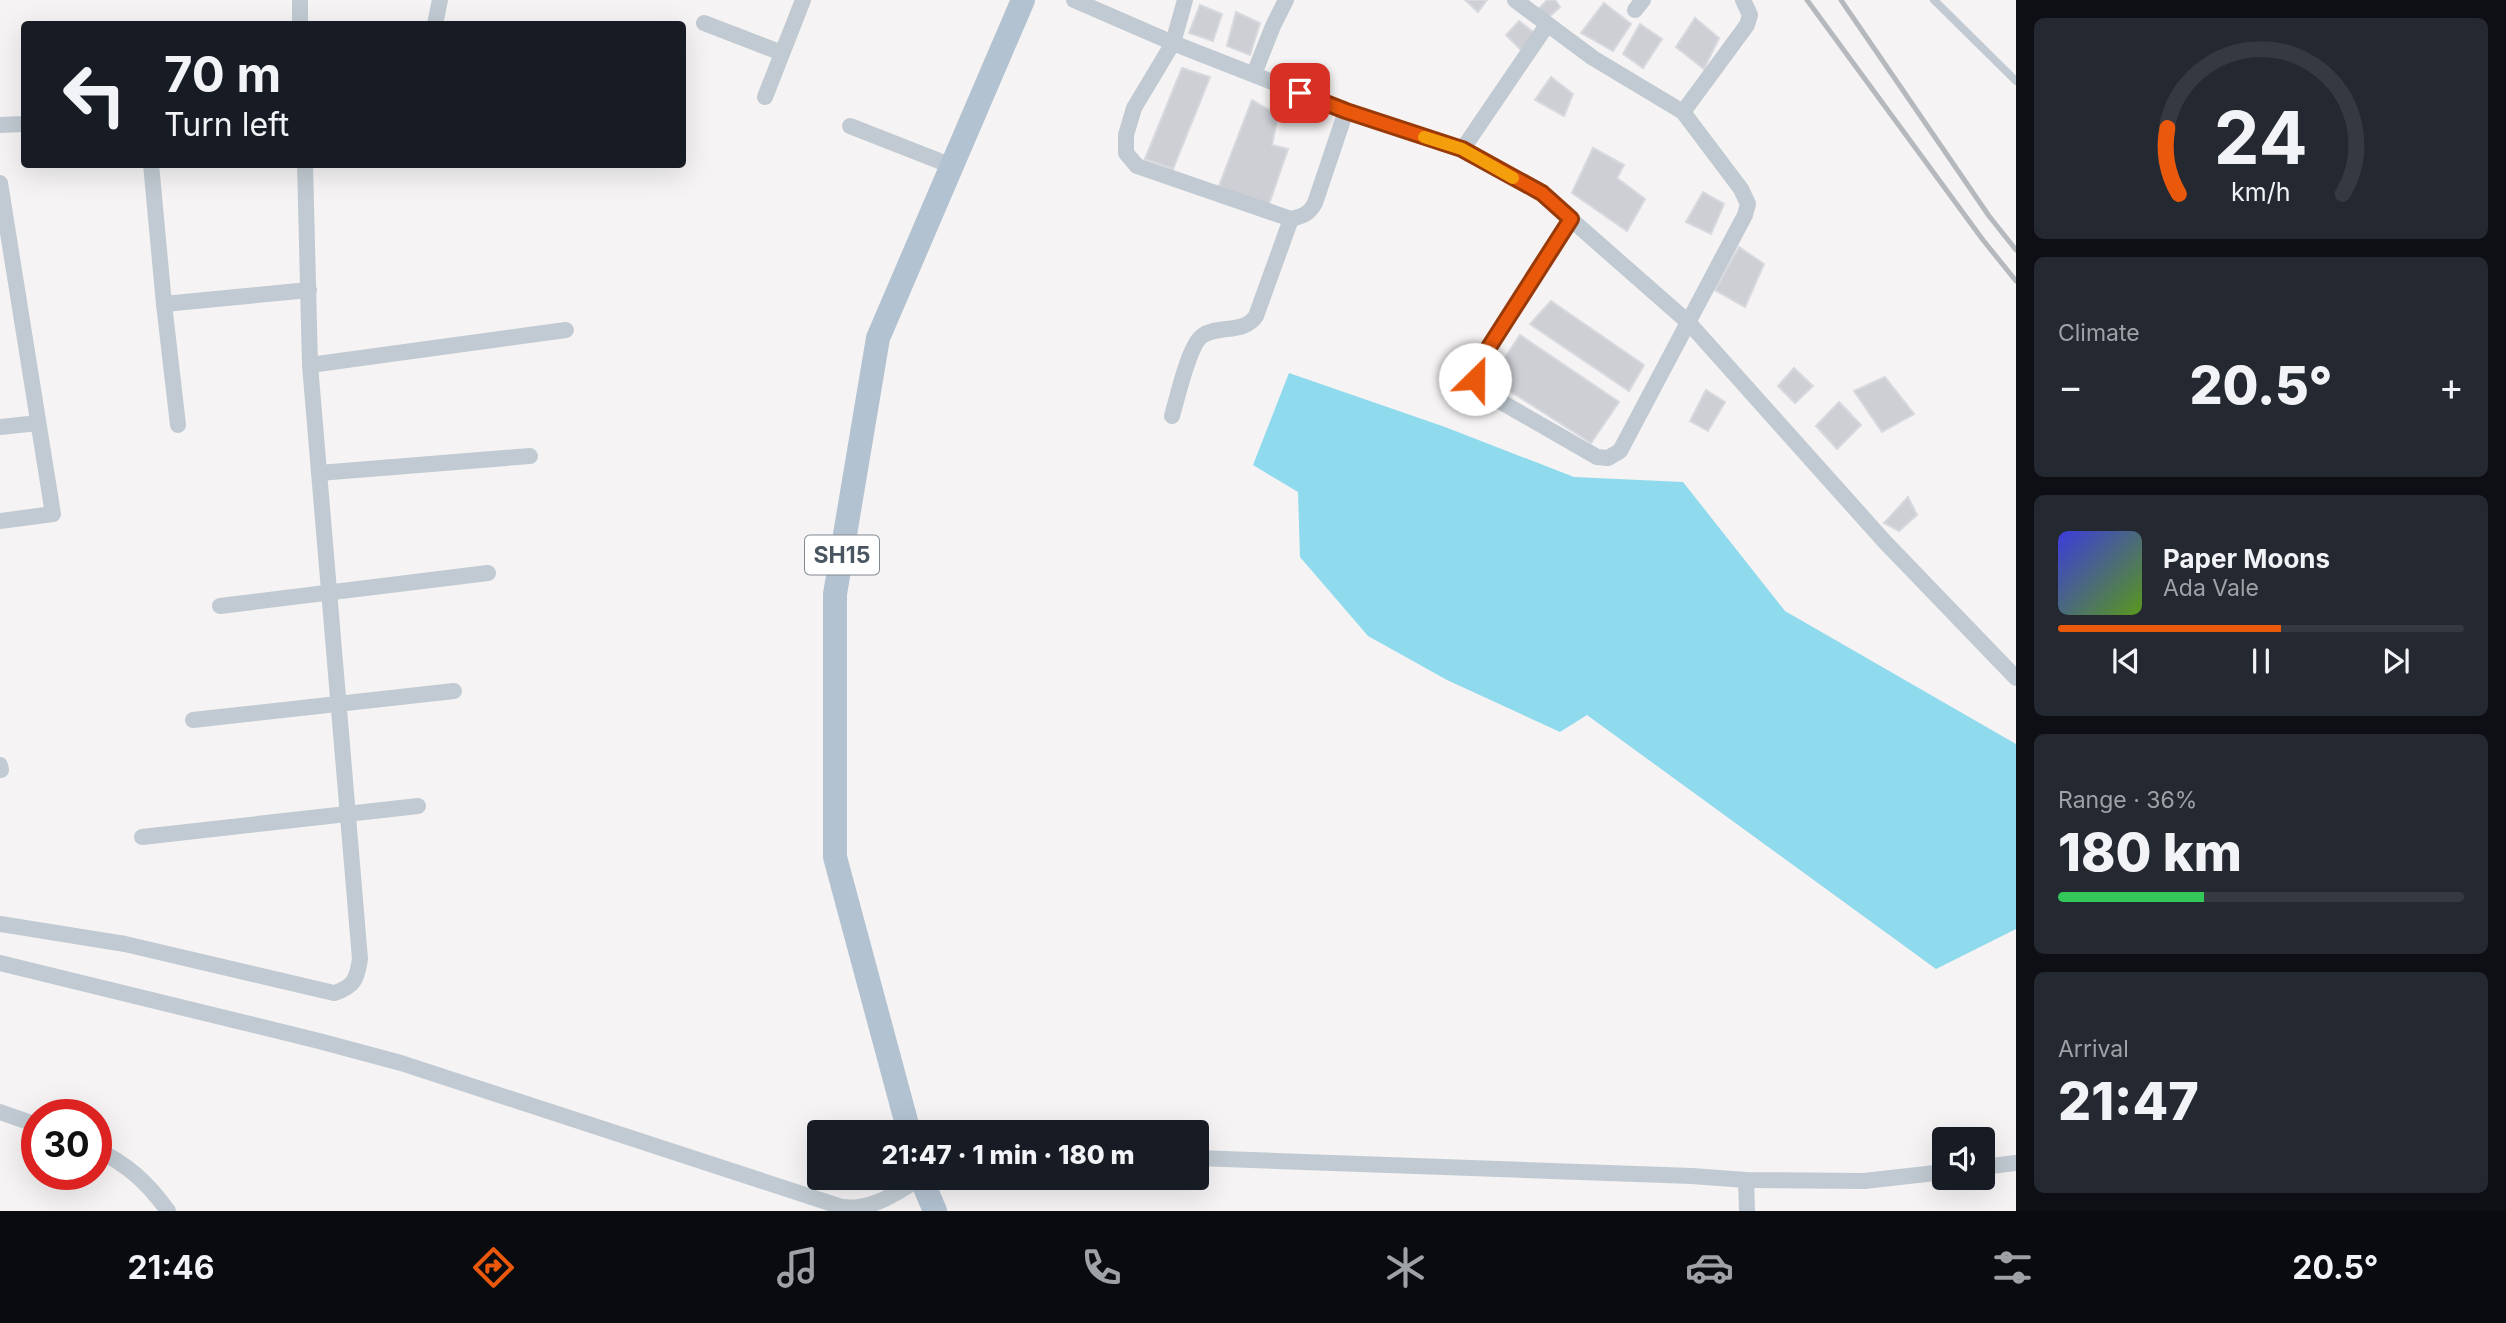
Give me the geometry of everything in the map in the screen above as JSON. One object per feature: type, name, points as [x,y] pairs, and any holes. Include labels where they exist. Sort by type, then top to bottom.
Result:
[{"type":"main road","name":"SH15","points":[[906,1120],[835,857],[835,593],[878,338],[1023,0]]},
{"type":"main road","points":[[926,1190],[935,1211]]},
{"type":"street","points":[[300,0],[300,21]]},
{"type":"street","points":[[436,21],[440,0]]},
{"type":"street","points":[[765,97],[803,0]]},
{"type":"street","points":[[1074,0],[1173,43],[1346,111],[1462,149],[1542,193],[1689,323],[1884,541],[2016,678]]},
{"type":"street","points":[[1185,0],[1173,43],[1134,108],[1126,135],[1126,153],[1137,166],[1291,219],[1310,211],[1315,203],[1346,111]]},
{"type":"street","points":[[1254,74],[1286,0]]},
{"type":"street","points":[[1515,0],[1592,58],[1683,112],[1741,189],[1748,204],[1745,215],[1689,323],[1620,450],[1608,458],[1598,457],[1482,391],[1475,379],[1477,366],[1571,219]]},
{"type":"street","points":[[1683,112],[1747,25],[1750,15],[1743,0]]},
{"type":"street","points":[[704,23],[782,53]]},
{"type":"street","points":[[1462,149],[1547,25]]},
{"type":"street","points":[[0,125],[21,124]]},
{"type":"street","points":[[849,126],[952,166]]},
{"type":"street","points":[[151,168],[163,304],[178,425]]},
{"type":"street","points":[[0,924],[125,944],[334,993],[348,988],[356,980],[360,959],[310,365],[305,168]]},
{"type":"street","points":[[0,183],[53,514],[0,521]]},
{"type":"street","points":[[1171,416],[1193,348],[1200,337],[1213,330],[1250,324],[1256,316],[1291,219]]},
{"type":"street","points":[[163,304],[309,290]]},
{"type":"street","points":[[310,365],[566,330]]},
{"type":"street","points":[[0,427],[38,423]]},
{"type":"street","points":[[319,473],[530,456]]},
{"type":"street","points":[[220,606],[488,573]]},
{"type":"street","points":[[193,720],[454,691]]},
{"type":"street","points":[[142,837],[418,806]]},
{"type":"street","points":[[0,963],[390,1060],[842,1207],[874,1208],[902,1190]]},
{"type":"street","points":[[0,1112],[21,1119]]},
{"type":"street","points":[[112,1157],[122,1162],[151,1188],[168,1211]]},
{"type":"street","points":[[1209,1157],[1746,1180],[1864,1181],[1932,1173]]},
{"type":"street","points":[[1995,1166],[2016,1163]]},
{"type":"street","points":[[1746,1180],[1747,1211]]},
{"type":"lane","points":[[1934,0],[2016,81]]},
{"type":"water","points":[[1289,373],[1445,427],[1574,477],[1683,482],[1785,611],[2016,744],[2016,929],[1936,969],[1587,715],[1560,732],[1447,680],[1368,636],[1300,557],[1298,492],[1253,465]]},
{"type":"building","points":[[1465,0],[1487,0],[1478,12]]},
{"type":"building","points":[[1547,0],[1555,0],[1560,7],[1548,18],[1538,10]]},
{"type":"building","points":[[1604,3],[1631,24],[1613,51],[1581,33]]},
{"type":"building","points":[[1200,5],[1222,14],[1213,41],[1189,33]]},
{"type":"building","points":[[1236,12],[1260,23],[1250,55],[1227,46]]},
{"type":"building","points":[[1695,18],[1719,38],[1704,69],[1676,47]]},
{"type":"building","points":[[1519,21],[1537,35],[1524,53],[1506,35]]},
{"type":"building","points":[[1640,24],[1662,39],[1643,68],[1623,54]]},
{"type":"building","points":[[1182,68],[1210,77],[1173,169],[1145,159]]},
{"type":"building","points":[[1551,77],[1573,94],[1564,116],[1535,100]]},
{"type":"building","points":[[1252,100],[1278,115],[1272,145],[1288,149],[1268,207],[1219,186]]},
{"type":"building","points":[[1593,148],[1624,165],[1617,178],[1645,199],[1627,231],[1572,193]]},
{"type":"building","points":[[1703,192],[1724,204],[1711,234],[1686,222]]},
{"type":"building","points":[[1739,247],[1764,264],[1745,307],[1715,290]]},
{"type":"building","points":[[1551,301],[1644,365],[1629,391],[1530,324]]},
{"type":"building","points":[[1520,335],[1619,402],[1591,443],[1491,379]]},
{"type":"building","points":[[1794,368],[1813,386],[1795,403],[1778,386]]},
{"type":"building","points":[[1885,377],[1914,414],[1882,432],[1854,391]]},
{"type":"building","points":[[1706,390],[1725,402],[1708,431],[1690,421]]},
{"type":"building","points":[[1839,402],[1861,425],[1837,449],[1816,426]]},
{"type":"building","points":[[1908,497],[1917,515],[1899,531],[1884,523]]},
{"type":"railway","points":[[1807,0],[2016,281]]},
{"type":"railway","points":[[1841,0],[1989,216],[2016,250]]},
{"type":"slow traffic","points":[[1424,137],[1462,149],[1513,178]]},
{"type":"route","points":[[1300,93],[1462,149],[1542,193],[1571,219],[1477,366],[1475,379]]}]
